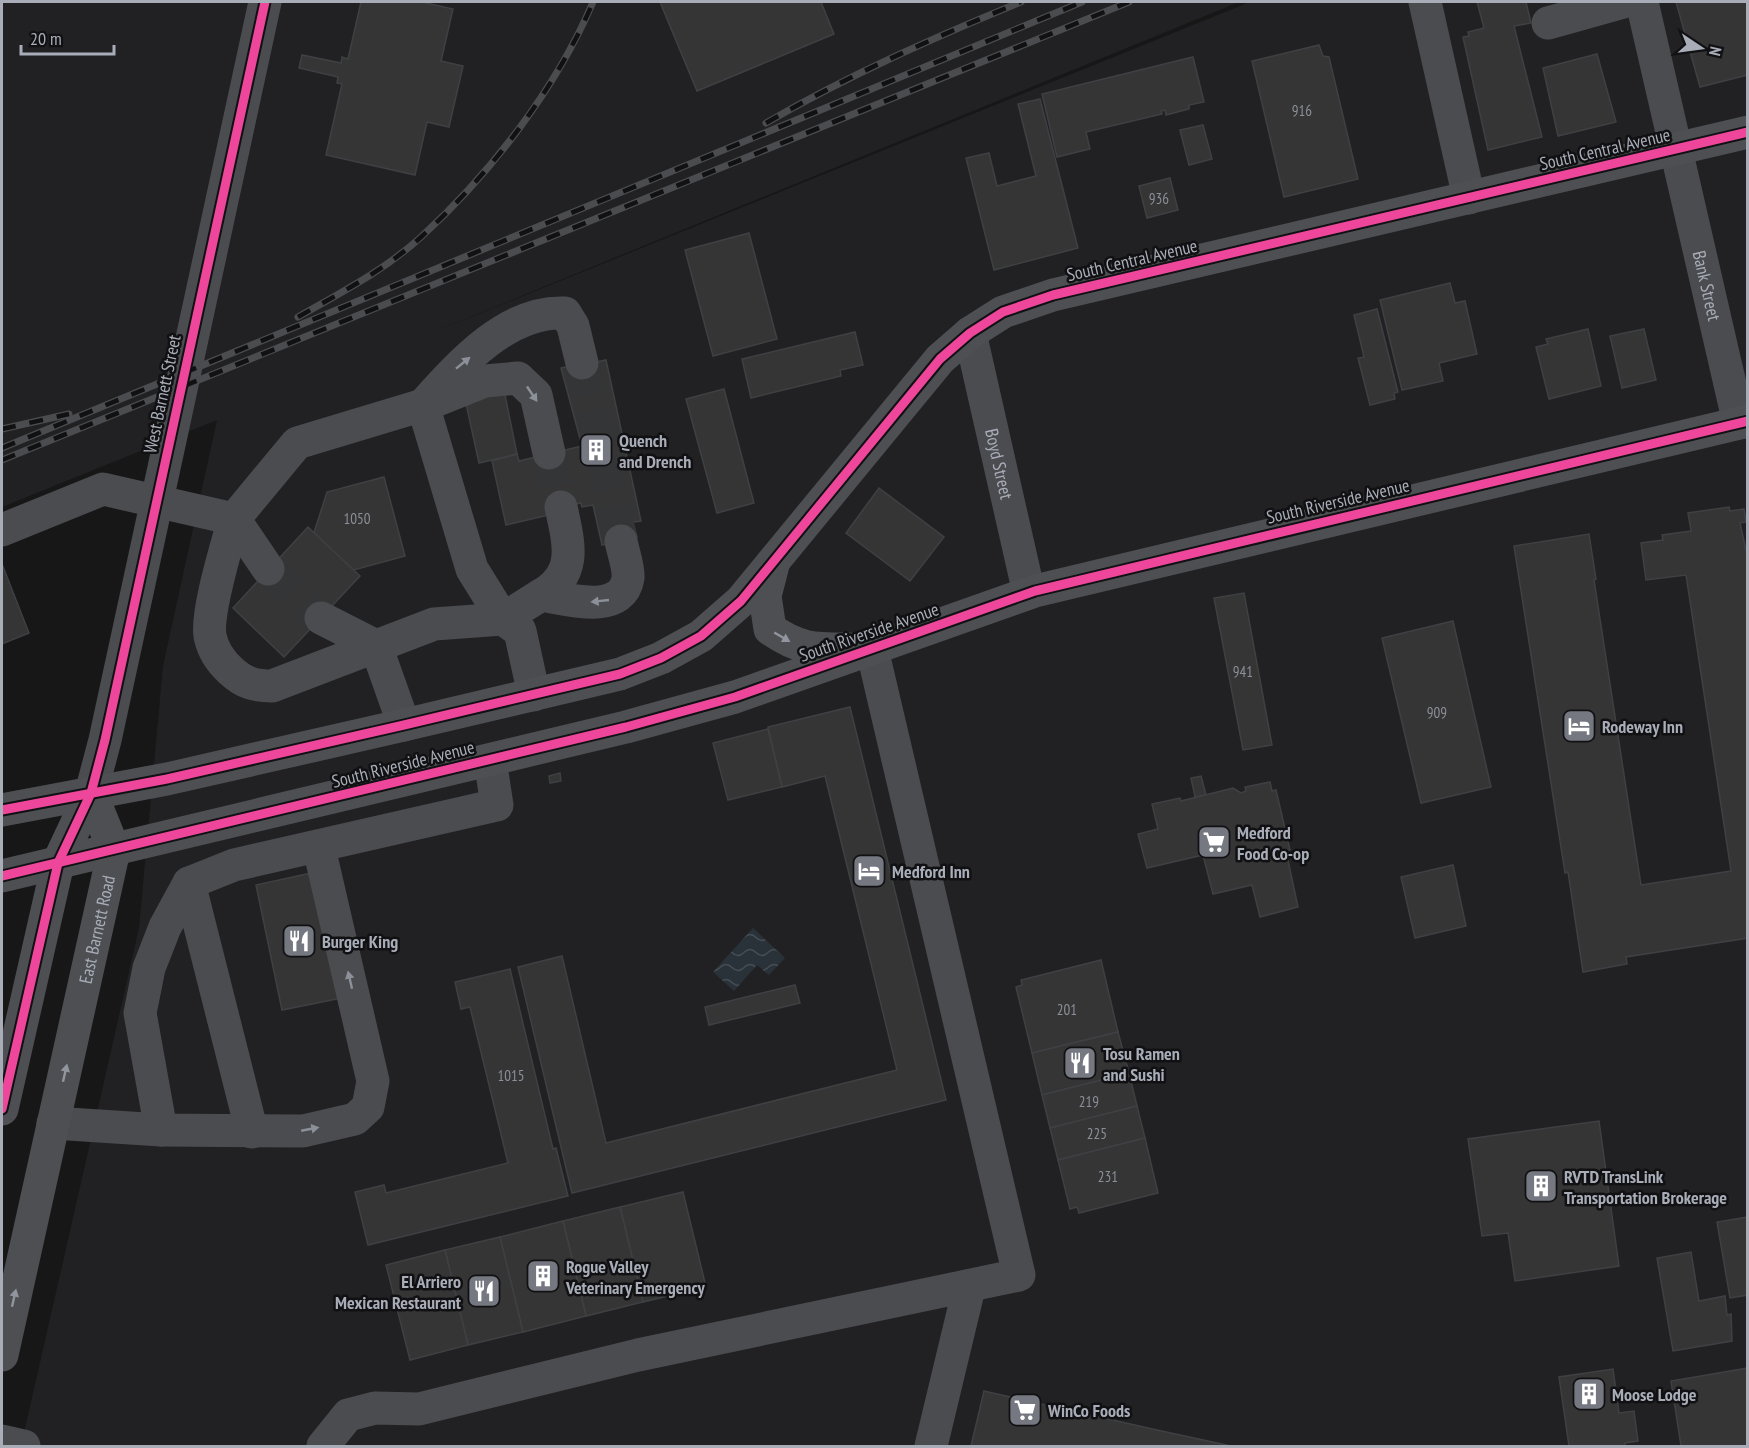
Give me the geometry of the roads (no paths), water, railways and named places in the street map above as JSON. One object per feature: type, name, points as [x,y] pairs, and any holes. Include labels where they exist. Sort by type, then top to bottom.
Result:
[{"type":"main road","name":"South Central Avenue","points":[[661,658],[701,636],[741,601],[773,566],[940,359],[970,333],[1004,312],[1053,295],[1748,132]]},
{"type":"main road","name":"South Riverside Avenue","points":[[2,876],[626,727],[735,697],[1029,593],[1743,422]]},
{"type":"main road","points":[[773,566],[765,596],[770,629],[783,639],[808,649],[872,649]]},
{"type":"main road","name":"South Riverside Avenue","points":[[2,810],[167,779],[404,725],[620,674],[661,658]]},
{"type":"main road","points":[[2,1109],[58,863],[91,793]]},
{"type":"main road","name":"East Barnett Road","points":[[2,1355],[114,850],[91,793]]},
{"type":"street","name":"West Barnett Street","points":[[91,793],[265,2]]},
{"type":"street","points":[[1425,2],[1470,198]]},
{"type":"street","points":[[1548,23],[1623,2]]},
{"type":"street","name":"Bank Street","points":[[1642,2],[1743,422]]},
{"type":"street","points":[[423,405],[454,371],[511,325],[544,312],[565,313],[573,327],[582,363]]},
{"type":"street","name":"Boyd Street","points":[[970,333],[1029,593]]},
{"type":"street","points":[[549,453],[536,395],[518,378],[485,381],[423,405],[297,443],[234,519],[214,597],[210,634],[218,658],[238,678],[254,686],[272,686],[434,624],[503,619],[556,586],[568,566],[567,534],[561,507]]},
{"type":"street","points":[[423,405],[471,569],[503,619],[520,632],[534,694]]},
{"type":"street","points":[[2,530],[103,489],[234,519],[268,568]]},
{"type":"street","points":[[541,595],[587,602],[613,600],[624,591],[628,576],[621,541]]},
{"type":"street","points":[[321,618],[376,646],[404,725]]},
{"type":"street","points":[[323,1446],[348,1415],[375,1408],[419,1409],[638,1355],[969,1288],[1019,1275],[872,649]]},
{"type":"street","points":[[161,1130],[140,1013],[149,968],[165,927],[189,883],[234,865],[319,848],[497,805],[490,760]]},
{"type":"street","points":[[412,779],[423,823]]},
{"type":"street","points":[[53,1124],[252,1132],[313,1129],[356,1119],[368,1107],[373,1081],[319,848]]},
{"type":"street","points":[[189,883],[252,1132]]},
{"type":"street","points":[[931,1446],[969,1288]]},
{"type":"street","points":[[2,1441],[24,1446]]},
{"type":"water","points":[[753,928],[785,958],[769,975],[757,965],[734,991],[713,972]]},
{"type":"tunnel","points":[[582,363],[621,541]]},
{"type":"tunnel","points":[[549,453],[561,507]]},
{"type":"tunnel","points":[[268,569],[321,618]]},
{"type":"railway","points":[[298,317],[362,280],[407,249],[472,186],[541,98],[578,34],[593,2]]},
{"type":"railway","points":[[766,123],[892,58],[1021,2]]},
{"type":"railway","points":[[2,448],[1082,2]]},
{"type":"railway","points":[[2,460],[1129,2]]},
{"type":"railway","points":[[2,429],[69,414]]},
{"type":"place","name":"Quench and Drench","points":[[596,450]]},
{"type":"place","name":"Rodeway Inn","points":[[1579,726]]},
{"type":"place","name":"Medford Food Co-op","points":[[1214,842]]},
{"type":"place","name":"Medford Inn","points":[[869,871]]},
{"type":"place","name":"Burger King","points":[[299,941]]},
{"type":"place","name":"Tosu Ramen and Sushi","points":[[1080,1063]]},
{"type":"place","name":"RVTD TransLink Transportation Brokerage","points":[[1541,1186]]},
{"type":"place","name":"Rogue Valley Veterinary Emergency","points":[[543,1276]]},
{"type":"place","name":"El Arriero Mexican Restaurant","points":[[484,1291]]},
{"type":"place","name":"Moose Lodge","points":[[1589,1394]]},
{"type":"place","name":"WinCo Foods","points":[[1025,1410]]}]
